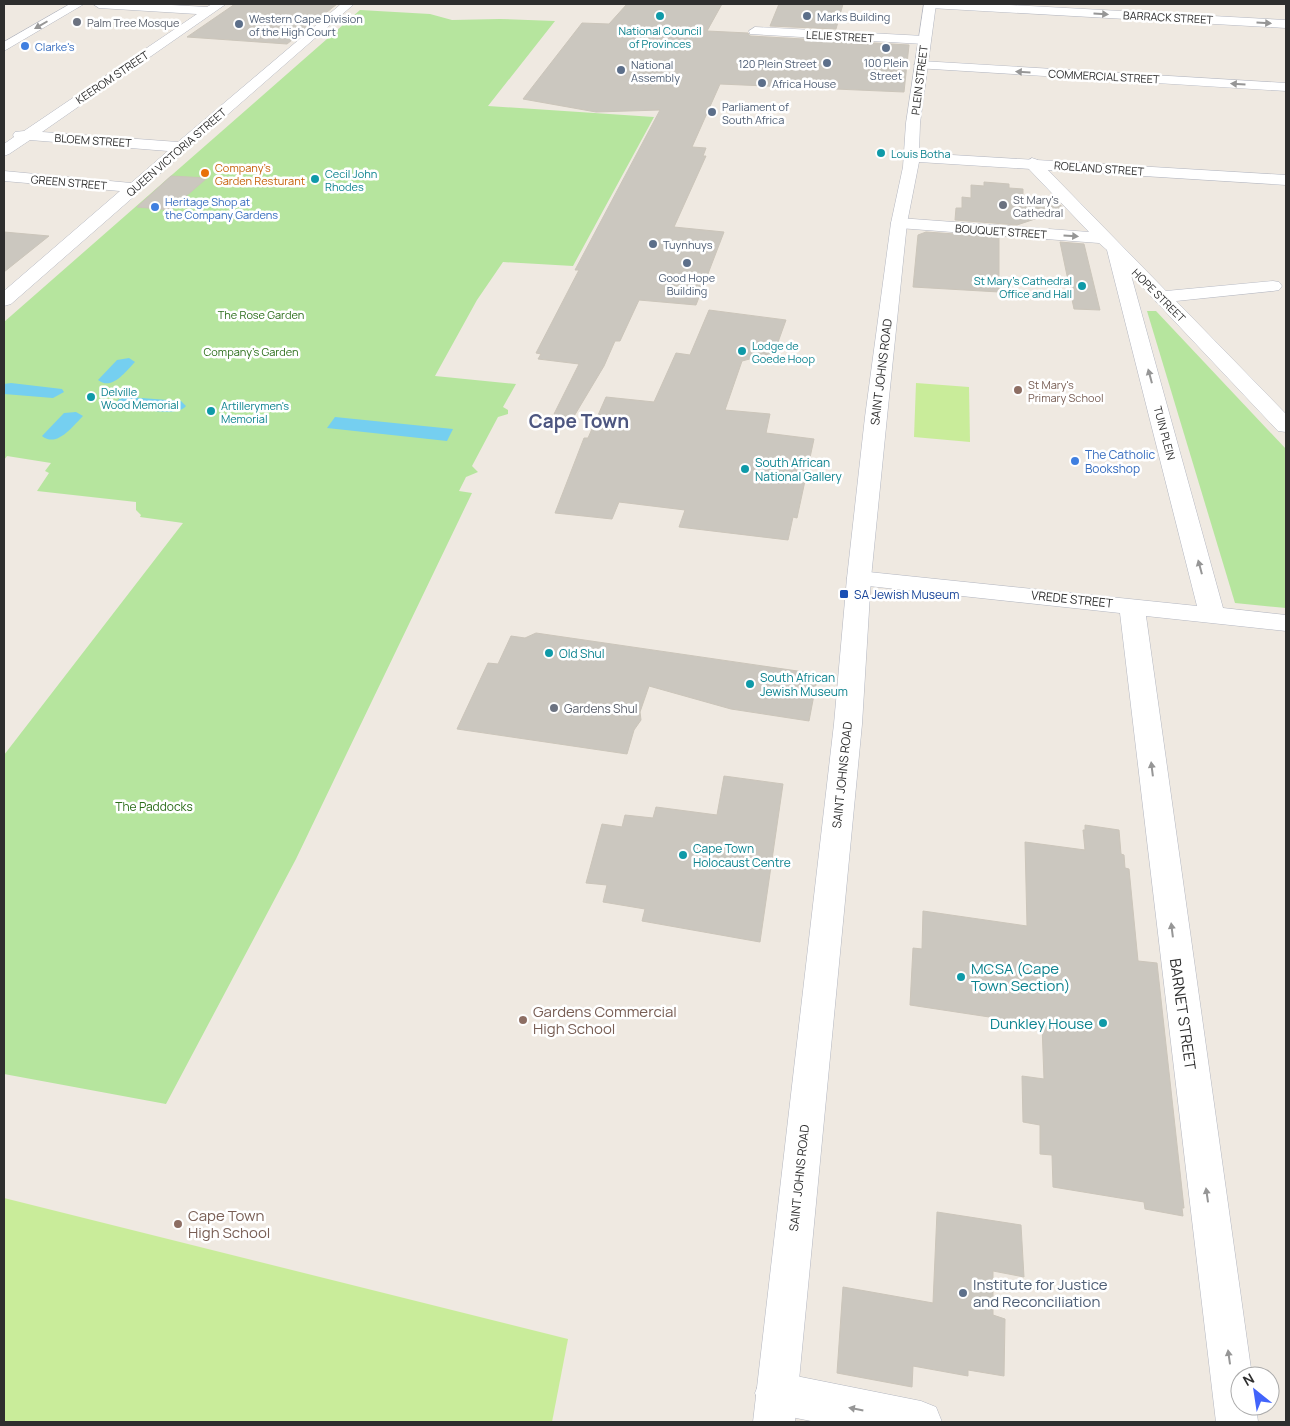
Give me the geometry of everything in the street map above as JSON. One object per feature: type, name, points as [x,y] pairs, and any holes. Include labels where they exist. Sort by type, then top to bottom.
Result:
[{"type":"street","points":[[4,47],[78,4]]},
{"type":"street","points":[[98,4],[215,8]]},
{"type":"street","name":"QUEEN VICTORIA STREET","points":[[4,300],[348,4]]},
{"type":"street","name":"BARRACK STREET","points":[[930,4],[1076,8],[1286,24]]},
{"type":"street","name":"PLEIN STREET","points":[[911,157],[924,40],[930,4]]},
{"type":"street","name":"KEEROM STREET","points":[[4,152],[215,8]]},
{"type":"street","name":"LELIE STREET","points":[[755,31],[924,40]]},
{"type":"street","name":"COMMERCIAL STREET","points":[[922,66],[1286,87]]},
{"type":"street","name":"BLOEM STREET","points":[[4,134],[182,147]]},
{"type":"street","name":"ROELAND STREET","points":[[911,157],[1286,180]]},
{"type":"street","name":"SAINT JOHNS ROAD","points":[[775,1408],[848,724],[858,578],[899,223],[911,157]]},
{"type":"street","name":"HOPE STREET","points":[[1032,163],[1109,245],[1286,426]]},
{"type":"street","name":"GREEN STREET","points":[[4,176],[135,188]]},
{"type":"street","name":"BOUQUET STREET","points":[[899,223],[1109,245]]},
{"type":"street","name":"TUIN PLEIN","points":[[1109,245],[1212,615]]},
{"type":"street","points":[[1160,297],[1273,286]]},
{"type":"street","name":"VREDE STREET","points":[[858,578],[1132,605],[1286,623]]},
{"type":"street","name":"BARNET STREET","points":[[1132,605],[1237,1422]]},
{"type":"street","points":[[775,1408],[921,1422]]},
{"type":"green space","name":"Company's Garden","points":[[360,10],[430,14],[452,20],[555,21],[488,106],[654,117],[573,266],[503,262],[477,300],[435,376],[516,384],[503,407],[508,410],[508,414],[498,417],[472,466],[478,472],[466,477],[459,491],[472,493],[296,859],[166,1104],[4,1074],[4,755],[183,523],[140,517],[141,515],[136,510],[136,502],[37,491],[49,473],[45,471],[51,463],[7,456],[4,460],[4,322]]},
{"type":"green space","points":[[1147,311],[1156,311],[1286,449],[1286,608],[1235,603]]},
{"type":"green space","points":[[916,383],[969,387],[970,442],[914,437]]},
{"type":"green space","name":"Cape Town High School","points":[[4,1198],[568,1339],[552,1422],[4,1422]]},
{"type":"water","points":[[129,358],[135,362],[118,379],[108,383],[98,380],[117,360]]},
{"type":"water","points":[[11,383],[62,389],[64,392],[53,398],[4,394],[4,384]]},
{"type":"water","points":[[128,397],[181,401],[186,406],[181,410],[165,412],[119,406],[116,403],[119,399]]},
{"type":"water","points":[[76,412],[83,416],[64,435],[53,439],[42,436],[64,413]]},
{"type":"water","points":[[335,417],[453,429],[447,441],[327,428]]},
{"type":"building","name":"Western Cape Division of the High Court","points":[[235,4],[337,4],[287,44],[187,37]]},
{"type":"building","points":[[627,4],[722,4],[707,31],[748,33],[750,36],[909,45],[904,92],[720,84],[692,147],[706,148],[703,156],[706,156],[674,227],[724,232],[696,305],[639,300],[620,341],[615,341],[604,366],[570,423],[554,414],[579,364],[538,359],[541,354],[536,353],[579,270],[575,270],[660,110],[596,112],[523,99],[582,23],[609,24]]},
{"type":"building","name":"Marks Building","points":[[779,4],[843,4],[836,29],[770,26]]},
{"type":"building","points":[[171,176],[207,178],[170,210],[137,207]]},
{"type":"building","name":"St Mary's Cathedral","points":[[984,182],[1009,184],[1009,188],[1023,189],[1023,201],[1059,204],[1065,209],[1017,225],[955,220],[956,208],[962,208],[962,197],[971,198],[971,185],[984,186]]},
{"type":"building","points":[[4,232],[49,236],[4,272]]},
{"type":"building","points":[[926,232],[999,237],[999,292],[913,287],[918,235]]},
{"type":"building","name":"St Mary's Cathedral Office and Hall","points":[[1060,242],[1084,244],[1100,310],[1074,309]]},
{"type":"building","name":"South African National Gallery","points":[[709,310],[786,320],[773,356],[765,355],[742,361],[725,410],[770,414],[766,433],[814,439],[797,518],[793,517],[788,540],[679,527],[685,510],[619,502],[612,519],[555,513],[584,438],[588,438],[606,397],[654,402],[676,353],[690,355]]},
{"type":"building","points":[[536,633],[818,674],[809,721],[731,709],[649,686],[640,712],[641,720],[634,730],[627,754],[457,729],[488,663],[498,664],[511,636],[525,638]]},
{"type":"building","name":"Cape Town Holocaust Centre","points":[[724,776],[783,784],[760,942],[642,921],[645,909],[603,902],[607,885],[586,883],[602,824],[622,827],[625,815],[653,818],[656,807],[717,815]]},
{"type":"building","name":"Dunkley House","points":[[1085,825],[1119,830],[1121,854],[1124,855],[1125,868],[1129,869],[1138,961],[1157,963],[1184,1208],[1182,1208],[1183,1216],[1145,1209],[1144,1202],[1053,1187],[1052,1155],[1040,1154],[1040,1125],[1023,1122],[1022,1076],[1044,1079],[1042,1025],[910,1005],[913,948],[922,949],[923,911],[1027,926],[1025,842],[1085,850],[1083,830],[1085,830]]},
{"type":"building","name":"Institute for Justice and Reconciliation","points":[[937,1212],[1021,1225],[1024,1277],[993,1271],[993,1315],[1005,1319],[1004,1376],[968,1370],[968,1376],[913,1366],[912,1387],[837,1373],[843,1287],[933,1303]]},
{"type":"place","name":"National Council of Provinces","points":[[660,16]]},
{"type":"place","name":"Marks Building","points":[[807,16]]},
{"type":"place","name":"Palm Tree Mosque","points":[[77,22]]},
{"type":"place","name":"Western Cape Division of the High Court","points":[[239,24]]},
{"type":"place","name":"Clarke's","points":[[25,46]]},
{"type":"place","name":"100 Plein Street","points":[[886,48]]},
{"type":"place","name":"120 Plein Street","points":[[827,63]]},
{"type":"place","name":"National Assembly","points":[[621,70]]},
{"type":"place","name":"Africa House","points":[[762,83]]},
{"type":"place","name":"Parliament of South Africa","points":[[712,112]]},
{"type":"place","name":"Louis Botha","points":[[881,153]]},
{"type":"place","name":"Company’s Garden Resturant","points":[[205,173]]},
{"type":"place","name":"Cecil John Rhodes","points":[[315,179]]},
{"type":"place","name":"St Mary's Cathedral","points":[[1003,205]]},
{"type":"place","name":"Heritage Shop at the Company Gardens","points":[[155,207]]},
{"type":"place","name":"Tuynhuys","points":[[653,244]]},
{"type":"place","name":"Good Hope Building","points":[[687,263]]},
{"type":"place","name":"St Mary's Cathedral Office and Hall","points":[[1082,286]]},
{"type":"place","name":"Lodge de Goede Hoop","points":[[742,351]]},
{"type":"place","name":"St Mary's Primary School","points":[[1018,390]]},
{"type":"place","name":"Delville Wood Memorial","points":[[91,397]]},
{"type":"place","name":"Artillerymen's Memorial","points":[[211,411]]},
{"type":"place","name":"The Catholic Bookshop","points":[[1075,461]]},
{"type":"place","name":"South African National Gallery","points":[[745,469]]},
{"type":"place","name":"SA Jewish Museum","points":[[844,594]]},
{"type":"place","name":"Old Shul","points":[[549,653]]},
{"type":"place","name":"South African Jewish Museum","points":[[750,684]]},
{"type":"place","name":"Gardens Shul","points":[[554,708]]},
{"type":"place","name":"Cape Town Holocaust Centre","points":[[683,855]]},
{"type":"place","name":"MCSA (Cape Town Section)","points":[[961,977]]},
{"type":"place","name":"Gardens Commercial High School","points":[[523,1020]]},
{"type":"place","name":"Dunkley House","points":[[1103,1023]]},
{"type":"place","name":"Cape Town High School","points":[[178,1224]]},
{"type":"place","name":"Institute for Justice and Reconciliation","points":[[963,1293]]},
{"type":"district","name":"Cape Town","points":[[579,421]]},
{"type":"park label","name":"The Rose Garden","points":[[261,314]]},
{"type":"park label","name":"The Paddocks","points":[[154,806]]}]
